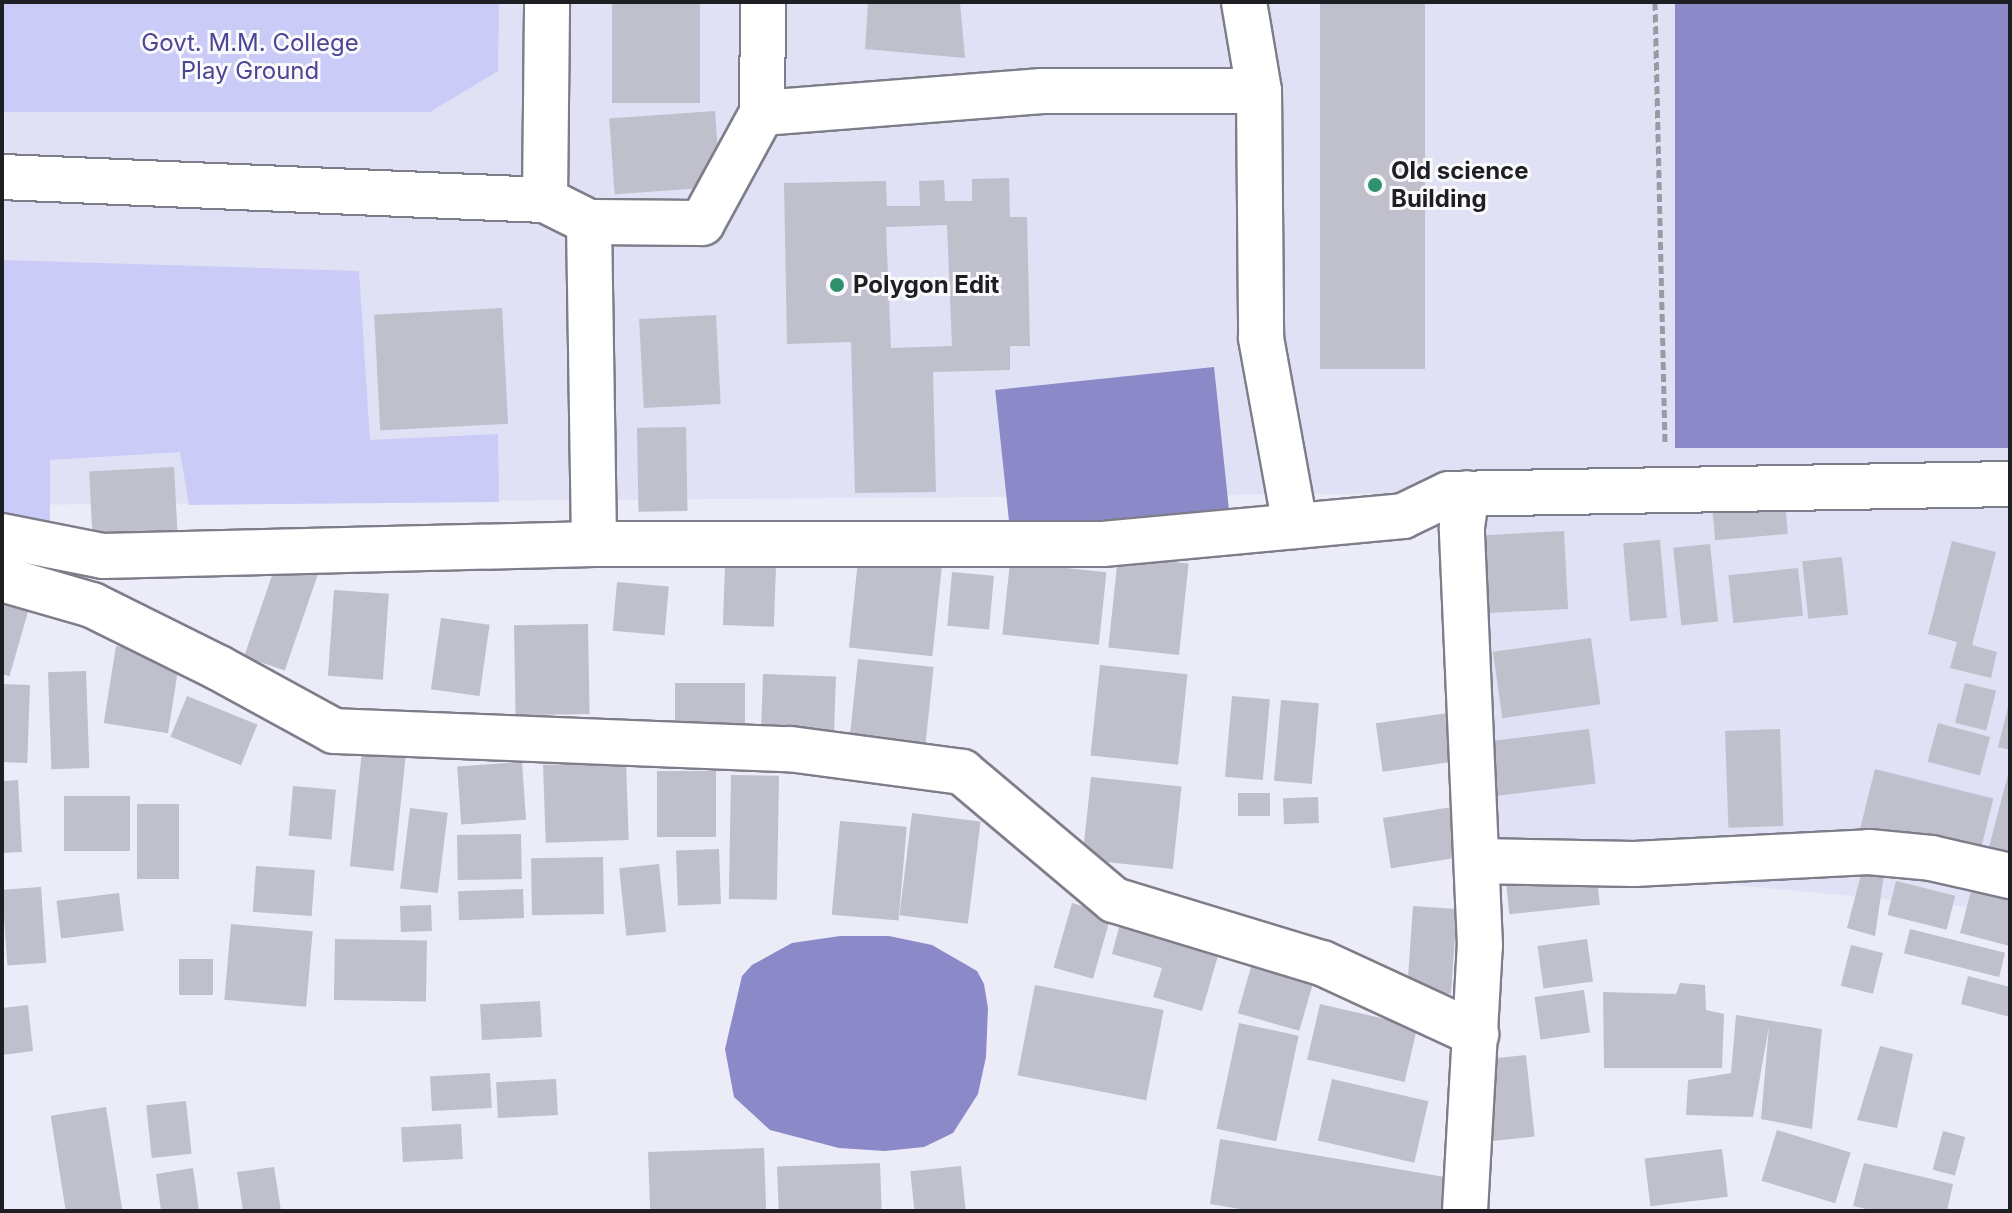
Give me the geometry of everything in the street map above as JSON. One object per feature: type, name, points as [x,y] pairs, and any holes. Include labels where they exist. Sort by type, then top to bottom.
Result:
[{"type":"street","points":[[545,200],[547,2]]},
{"type":"street","points":[[2,177],[545,200],[589,222],[702,223],[762,113],[763,2]]},
{"type":"street","points":[[1244,2],[1259,91],[1261,338],[1295,526]]},
{"type":"street","points":[[762,113],[1042,91],[1259,91]]},
{"type":"street","points":[[589,222],[594,544]]},
{"type":"street","points":[[2,536],[103,556],[594,544],[1103,544],[1403,516],[1449,494],[2010,484]]},
{"type":"street","points":[[1465,1211],[1480,946],[1462,527],[1467,493]]},
{"type":"street","points":[[2,579],[92,605],[219,668],[334,731],[790,749],[962,772],[1114,900],[1322,963],[1476,1034]]},
{"type":"street","points":[[1477,861],[1634,864],[1869,852],[1931,858],[2010,876]]},
{"type":"path","points":[[1655,2],[1666,490]]},
{"type":"shaded area","points":[[2,2],[2010,2],[2010,911],[1477,861],[1467,493],[2,505]]},
{"type":"shaded area","points":[[1675,2],[2010,2],[2010,448],[1675,448]]},
{"type":"shaded area","points":[[1214,367],[1229,509],[1010,532],[995,390]]},
{"type":"shaded area","points":[[840,936],[889,936],[932,945],[977,971],[984,984],[988,1008],[986,1057],[978,1094],[953,1133],[924,1147],[885,1151],[839,1148],[770,1130],[734,1097],[725,1049],[742,976],[752,965],[792,943]]},
{"type":"green space","name":"Govt. M.M. College Play Ground","points":[[2,2],[499,2],[498,71],[430,112],[2,112]]},
{"type":"green space","points":[[2,260],[359,271],[370,440],[498,434],[499,502],[189,505],[180,452],[50,460],[50,533],[2,520]]},
{"type":"building","points":[[612,2],[700,2],[700,103],[612,103]]},
{"type":"building","points":[[868,2],[960,2],[965,58],[865,49]]},
{"type":"building","name":"Old science Building","points":[[1320,2],[1425,2],[1425,369],[1320,369]]},
{"type":"building","points":[[715,111],[720,187],[615,194],[609,118]]},
{"type":"building","name":"Polygon Edit","points":[[1009,178],[1010,217],[1027,217],[1030,346],[1010,346],[1010,370],[933,372],[936,492],[855,493],[851,342],[787,344],[784,183],[886,181],[887,206],[920,206],[919,181],[944,180],[945,201],[972,201],[972,179]],"holes":[[[947,225],[952,346],[891,348],[886,227]]]},
{"type":"building","points":[[502,308],[508,424],[380,431],[374,315]]},
{"type":"building","points":[[716,315],[721,404],[644,408],[639,319]]},
{"type":"building","points":[[686,427],[687,511],[638,512],[637,428]]},
{"type":"building","points":[[174,467],[178,535],[93,539],[89,471]]},
{"type":"building","points":[[1785,501],[1788,534],[1715,540],[1712,507]]},
{"type":"building","points":[[1564,531],[1568,609],[1489,613],[1485,535]]},
{"type":"building","points":[[1660,540],[1667,618],[1630,621],[1623,543]]},
{"type":"building","points":[[1952,541],[1996,552],[1972,645],[1997,652],[1991,678],[1950,668],[1957,642],[1928,634]]},
{"type":"building","points":[[1710,544],[1718,622],[1681,625],[1673,548]]},
{"type":"building","points":[[859,551],[943,560],[932,656],[849,647]]},
{"type":"building","points":[[1118,556],[1189,563],[1179,655],[1108,647]]},
{"type":"building","points":[[1842,557],[1848,615],[1808,619],[1802,561]]},
{"type":"building","points":[[277,561],[318,575],[285,670],[244,656]]},
{"type":"building","points":[[1010,562],[1106,572],[1099,645],[1002,635]]},
{"type":"building","points":[[725,565],[776,567],[774,627],[723,625]]},
{"type":"building","points":[[1798,568],[1803,616],[1733,623],[1728,575]]},
{"type":"building","points":[[952,572],[994,576],[989,629],[947,626]]},
{"type":"building","points":[[617,582],[669,587],[665,635],[613,631]]},
{"type":"building","points":[[334,590],[389,594],[383,680],[328,676]]},
{"type":"building","points":[[2,597],[30,605],[9,676],[2,674]]},
{"type":"building","points":[[441,618],[490,625],[480,696],[431,689]]},
{"type":"building","points":[[588,624],[590,714],[516,715],[514,625]]},
{"type":"building","points":[[1591,638],[1600,704],[1502,718],[1493,652]]},
{"type":"building","points":[[116,646],[180,656],[168,733],[104,723]]},
{"type":"building","points":[[858,659],[934,667],[924,755],[849,748]]},
{"type":"building","points":[[1100,665],[1188,674],[1178,765],[1090,756]]},
{"type":"building","points":[[86,671],[89,768],[51,769],[48,672]]},
{"type":"building","points":[[763,674],[836,677],[834,747],[761,744]]},
{"type":"building","points":[[675,683],[745,683],[745,735],[675,735]]},
{"type":"building","points":[[1965,683],[1996,691],[1986,731],[1955,723]]},
{"type":"building","points":[[2,684],[30,685],[27,763],[2,762]]},
{"type":"building","points":[[187,696],[257,724],[241,765],[171,737]]},
{"type":"building","points":[[1232,696],[1270,699],[1263,780],[1225,777]]},
{"type":"building","points":[[1281,700],[1319,703],[1312,784],[1274,781]]},
{"type":"building","points":[[2010,703],[2010,750],[1998,747]]},
{"type":"building","points":[[1455,712],[1462,761],[1383,772],[1376,723]]},
{"type":"building","points":[[1938,723],[1990,737],[1980,776],[1928,762]]},
{"type":"building","points":[[1589,729],[1596,784],[1495,796],[1489,741]]},
{"type":"building","points":[[1780,729],[1783,826],[1728,828],[1725,731]]},
{"type":"building","points":[[363,741],[407,746],[394,871],[350,866]]},
{"type":"building","points":[[522,762],[526,820],[461,824],[457,767]]},
{"type":"building","points":[[626,762],[629,840],[546,843],[543,765]]},
{"type":"building","points":[[2010,767],[2010,852],[1989,847]]},
{"type":"building","points":[[1875,769],[1993,799],[1978,859],[1860,829]]},
{"type":"building","points":[[657,771],[716,771],[716,837],[657,837]]},
{"type":"building","points":[[731,775],[779,776],[777,900],[729,899]]},
{"type":"building","points":[[1091,777],[1182,787],[1173,869],[1082,860]]},
{"type":"building","points":[[18,780],[22,852],[2,853],[2,781]]},
{"type":"building","points":[[293,786],[336,790],[331,840],[289,836]]},
{"type":"building","points":[[1238,793],[1270,793],[1270,816],[1238,816]]},
{"type":"building","points":[[64,796],[130,796],[130,851],[64,851]]},
{"type":"building","points":[[1318,797],[1319,823],[1284,824],[1283,798]]},
{"type":"building","points":[[137,804],[179,804],[179,879],[137,879]]},
{"type":"building","points":[[1458,806],[1466,856],[1391,868],[1383,818]]},
{"type":"building","points":[[410,808],[448,813],[438,893],[400,888]]},
{"type":"building","points":[[912,813],[980,821],[968,924],[899,915]]},
{"type":"building","points":[[840,821],[907,827],[899,920],[832,915]]},
{"type":"building","points":[[521,834],[522,879],[458,880],[457,835]]},
{"type":"building","points":[[719,849],[721,904],[678,905],[676,851]]},
{"type":"building","points":[[603,857],[604,914],[532,915],[531,858]]},
{"type":"building","points":[[659,864],[666,932],[626,936],[619,868]]},
{"type":"building","points":[[256,866],[315,870],[312,916],[253,912]]},
{"type":"building","points":[[1863,867],[1884,874],[1875,936],[1847,928]]},
{"type":"building","points":[[1596,868],[1600,905],[1509,914],[1505,878]]},
{"type":"building","points":[[1896,881],[1955,896],[1947,930],[1888,915]]},
{"type":"building","points":[[41,887],[46,963],[7,966],[2,890]]},
{"type":"building","points":[[523,889],[524,918],[459,920],[458,891]]},
{"type":"building","points":[[1971,891],[2010,900],[2010,946],[1960,933]]},
{"type":"building","points":[[119,893],[124,931],[61,938],[56,901]]},
{"type":"building","points":[[1072,903],[1111,914],[1093,979],[1054,967]]},
{"type":"building","points":[[431,905],[432,931],[401,932],[400,906]]},
{"type":"building","points":[[1413,906],[1457,909],[1451,994],[1407,991]]},
{"type":"building","points":[[1122,916],[1221,945],[1202,1011],[1153,997],[1162,968],[1112,954]]},
{"type":"building","points":[[231,924],[313,931],[306,1007],[224,1000]]},
{"type":"building","points":[[1910,929],[2005,953],[1999,977],[1904,953]]},
{"type":"building","points":[[335,939],[427,941],[426,1002],[334,1000]]},
{"type":"building","points":[[1587,939],[1593,982],[1543,989],[1537,946]]},
{"type":"building","points":[[1851,945],[1883,953],[1873,994],[1841,986]]},
{"type":"building","points":[[179,959],[213,959],[213,995],[179,995]]},
{"type":"building","points":[[1251,967],[1313,985],[1299,1031],[1238,1013]]},
{"type":"building","points":[[1968,976],[2010,987],[2010,1017],[1961,1004]]},
{"type":"building","points":[[1680,983],[1705,985],[1706,1010],[1724,1014],[1722,1068],[1604,1068],[1603,992],[1676,994]]},
{"type":"building","points":[[1035,985],[1164,1010],[1146,1100],[1017,1075]]},
{"type":"building","points":[[1584,990],[1590,1033],[1540,1040],[1534,997]]},
{"type":"building","points":[[540,1001],[542,1037],[482,1040],[480,1004]]},
{"type":"building","points":[[1320,1004],[1417,1026],[1405,1082],[1307,1060]]},
{"type":"building","points":[[28,1005],[33,1051],[2,1055],[2,1008]]},
{"type":"building","points":[[1736,1015],[1822,1029],[1812,1129],[1761,1119],[1769,1026],[1753,1117],[1686,1115],[1688,1080],[1731,1073]]},
{"type":"building","points":[[1239,1023],[1299,1036],[1276,1141],[1217,1129]]},
{"type":"building","points":[[1880,1046],[1913,1054],[1897,1128],[1857,1120]]},
{"type":"building","points":[[1526,1055],[1535,1137],[1491,1141],[1482,1060]]},
{"type":"building","points":[[490,1073],[492,1108],[432,1111],[430,1076]]},
{"type":"building","points":[[556,1079],[558,1115],[498,1118],[496,1082]]},
{"type":"building","points":[[1332,1079],[1428,1101],[1414,1163],[1318,1140]]},
{"type":"building","points":[[186,1101],[192,1154],[152,1158],[146,1105]]},
{"type":"building","points":[[106,1107],[122,1211],[66,1211],[51,1116]]},
{"type":"building","points":[[461,1124],[463,1159],[403,1162],[401,1127]]},
{"type":"building","points":[[1777,1130],[1851,1153],[1835,1203],[1762,1181]]},
{"type":"building","points":[[1943,1131],[1965,1137],[1955,1176],[1933,1170]]},
{"type":"building","points":[[1220,1139],[1451,1178],[1445,1211],[1252,1211],[1210,1204]]},
{"type":"building","points":[[764,1148],[766,1211],[650,1211],[648,1152]]},
{"type":"building","points":[[1722,1149],[1728,1197],[1650,1206],[1645,1159]]},
{"type":"building","points":[[880,1163],[882,1211],[779,1211],[777,1167]]},
{"type":"building","points":[[1864,1163],[1953,1184],[1947,1211],[1875,1211],[1853,1206]]},
{"type":"building","points":[[961,1166],[966,1211],[914,1211],[910,1171]]},
{"type":"building","points":[[274,1167],[281,1211],[243,1211],[237,1172]]},
{"type":"building","points":[[193,1168],[199,1211],[161,1211],[156,1174]]},
{"type":"place","name":"Old science Building","points":[[1375,185]]},
{"type":"place","name":"Polygon Edit","points":[[837,285]]}]
